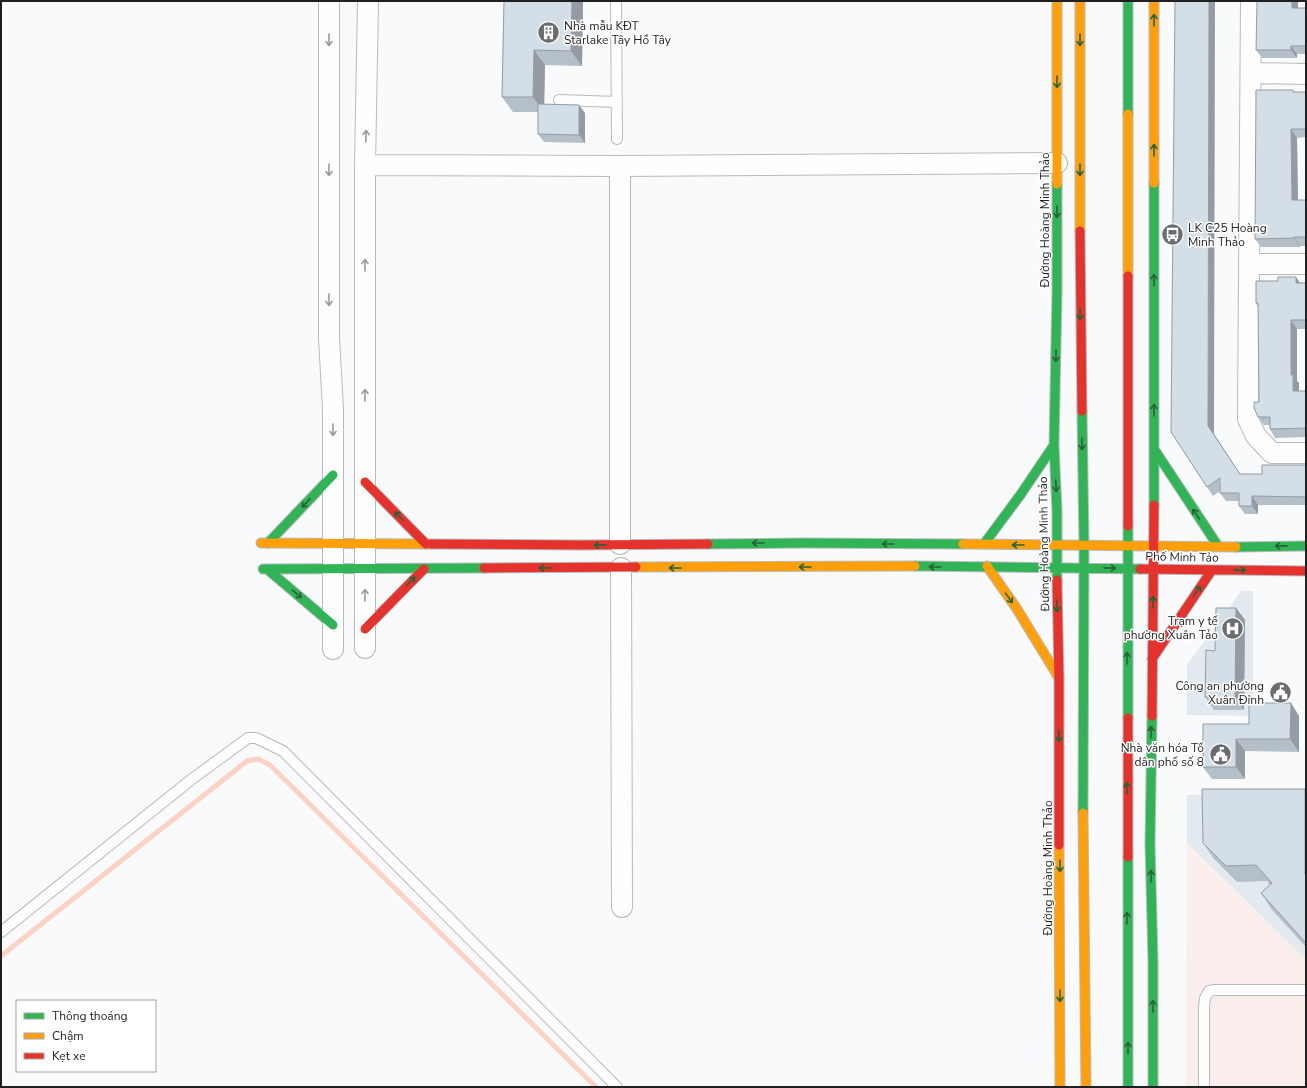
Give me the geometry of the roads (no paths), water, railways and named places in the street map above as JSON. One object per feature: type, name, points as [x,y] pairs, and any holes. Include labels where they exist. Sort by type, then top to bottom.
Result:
[{"type":"main road","name":"Đường Hoàng Minh Thảo","points":[[1057,1],[1057,163],[1068,292],[1084,545],[1083,776],[1086,1087]]},
{"type":"main road","name":"Đường Hoàng Minh Thảo","points":[[1060,1087],[1065,679],[1057,568],[1057,511],[1054,445],[1068,292],[1080,1]]},
{"type":"main road","points":[[1128,1],[1131,449],[1127,545],[1139,844],[1153,961],[1153,1087]]},
{"type":"main road","points":[[1128,1087],[1139,844],[1152,659],[1153,546],[1150,449],[1154,1]]},
{"type":"main road","points":[[984,544],[1021,494],[1054,445]]},
{"type":"main road","points":[[1150,449],[1218,546]]},
{"type":"main road","name":"Phố Minh Tảo","points":[[333,475],[265,543],[582,545],[804,543],[1306,546]]},
{"type":"main road","points":[[365,482],[426,544]]},
{"type":"main road","name":"Phố Minh Tảo","points":[[333,625],[265,569],[987,566],[1306,571]]},
{"type":"main road","points":[[987,566],[1065,679],[1084,678]]},
{"type":"main road","points":[[365,639],[424,569]]},
{"type":"main road","points":[[1152,659],[1212,570]]},
{"type":"street","points":[[329,1],[329,338],[333,409],[333,649]]},
{"type":"street","points":[[365,639],[365,165],[368,1]]},
{"type":"street","points":[[1251,1],[1248,419],[1256,436],[1272,453],[1306,453]]},
{"type":"street","points":[[1251,73],[1306,74]]},
{"type":"street","points":[[365,165],[620,166],[1057,163]]},
{"type":"street","points":[[620,166],[620,544]]},
{"type":"street","points":[[1249,264],[1306,264]]},
{"type":"street","points":[[620,568],[622,907]]},
{"type":"lane","points":[[616,1],[617,139]]},
{"type":"lane","points":[[559,100],[617,102]]},
{"type":"lane","points":[[1,932],[192,779],[244,740],[256,738],[283,751],[617,1087]]},
{"type":"lane","points":[[1204,1087],[1204,1006],[1205,998],[1209,991],[1306,990]]},
{"type":"waterway","points":[[1,956],[247,761],[258,759],[270,765],[596,1087]]},
{"type":"place","name":"Nhà mẫu KĐT Starlake Tây Hồ Tây","points":[[549,33]]},
{"type":"place","name":"LK C25 Hoàng Minh Thảo","points":[[1173,235]]},
{"type":"place","name":"Trạm y tế phường Xuân Tảo","points":[[1233,628]]},
{"type":"place","name":"Công an phường Xuân Đỉnh","points":[[1280,693]]},
{"type":"place","name":"Nhà văn hóa Tổ dân phố số 8","points":[[1220,755]]}]
